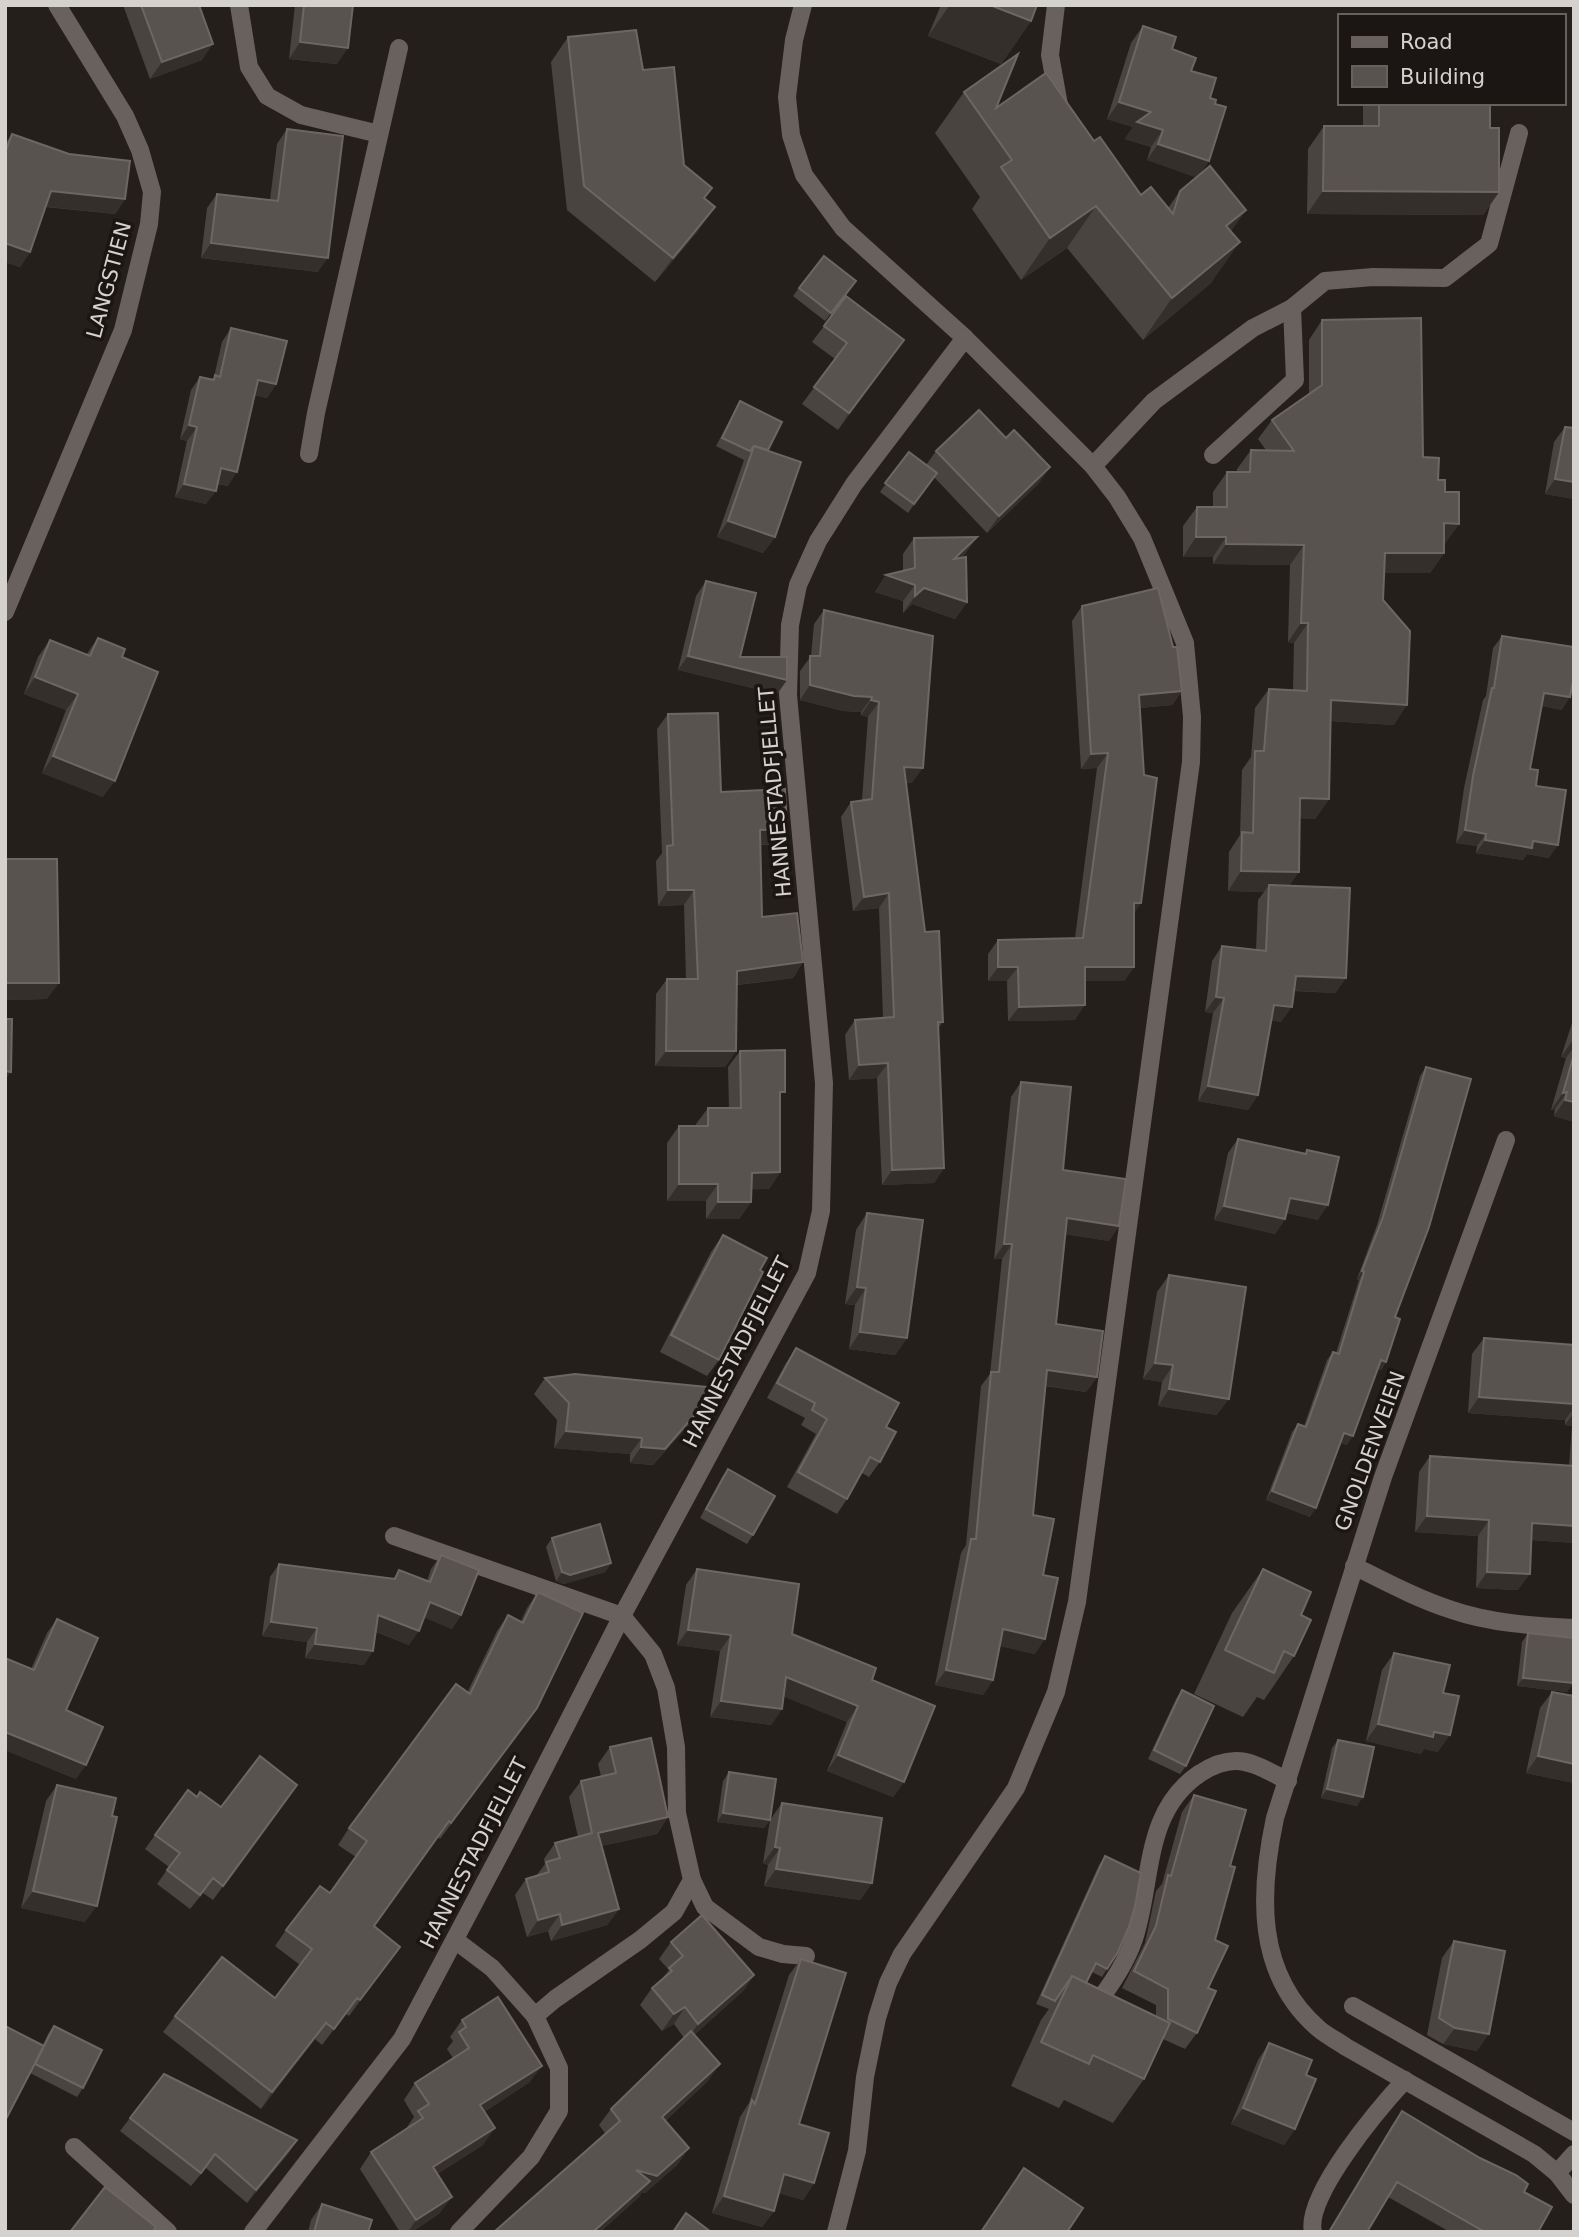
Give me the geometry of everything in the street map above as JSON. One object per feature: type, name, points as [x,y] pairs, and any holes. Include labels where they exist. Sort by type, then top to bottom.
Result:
[{"type":"street","name":"LANGSTIEN","points":[[5,612],[123,330],[149,224],[152,192],[140,150],[125,116],[57,5]]},
{"type":"street","points":[[239,5],[249,67],[267,96],[301,116],[379,134]]},
{"type":"street","points":[[803,5],[794,40],[787,97],[791,135],[804,175],[843,228],[965,338],[1093,466],[1142,538],[1167,595],[1185,643],[1192,717],[1189,775],[1079,1589],[1056,1692],[1016,1788],[902,1954],[888,1983],[877,2018],[865,2077],[857,2151],[836,2232]]},
{"type":"street","points":[[1056,5],[1050,55],[1054,85],[1060,109],[1066,120]]},
{"type":"street","points":[[309,454],[399,48]]},
{"type":"street","points":[[1093,466],[1154,401],[1252,328],[1292,308],[1325,281],[1373,277],[1446,278],[1489,244],[1519,133]]},
{"type":"street","points":[[1213,454],[1295,380],[1292,308]]},
{"type":"street","name":"HANNESTADFJELLET","points":[[253,2232],[402,2039],[622,1616],[807,1273],[821,1212],[824,1083],[788,695],[790,625],[798,585],[818,541],[854,484],[965,338]]},
{"type":"street","name":"GNOLDENVEIEN","points":[[1506,1140],[1383,1478],[1354,1566],[1275,1818],[1267,1854],[1264,1890],[1269,1945],[1275,1968],[1287,1992],[1319,2029],[1534,2154],[1557,2173],[1574,2195]]},
{"type":"street","points":[[394,1536],[622,1616],[653,1654],[666,1688],[676,1747],[677,1813],[692,1880],[705,1907],[759,1947],[783,1954],[806,1956]]},
{"type":"street","points":[[1354,1566],[1454,1611],[1497,1620],[1574,1629]]},
{"type":"street","points":[[1093,2007],[1108,1990],[1134,1940],[1157,1829],[1168,1805],[1185,1784],[1226,1760],[1241,1759],[1288,1781]]},
{"type":"street","points":[[535,2017],[555,1998],[640,1940],[674,1912],[692,1880]]},
{"type":"street","points":[[455,1940],[492,1968],[535,2017],[559,2068],[559,2111],[531,2158],[459,2232]]},
{"type":"street","points":[[1353,2006],[1574,2132]]},
{"type":"street","points":[[1313,2232],[1318,2206],[1358,2134],[1405,2080]]},
{"type":"street","points":[[74,2147],[168,2232]]},
{"type":"street","points":[[1557,2173],[1574,2154]]},
{"type":"building","points":[[141,5],[199,5],[213,44],[162,62]]},
{"type":"building","points":[[304,5],[353,5],[348,48],[300,42]]},
{"type":"building","points":[[990,5],[1037,5],[1031,21]]},
{"type":"building","points":[[1143,26],[1176,37],[1172,49],[1196,58],[1191,71],[1216,78],[1210,98],[1216,100],[1215,104],[1226,107],[1209,161],[1158,144],[1163,130],[1137,122],[1151,112],[1119,102]]},
{"type":"building","points":[[636,30],[643,70],[674,67],[684,165],[712,188],[704,198],[715,207],[673,258],[584,186],[568,37]]},
{"type":"building","points":[[1018,54],[996,108],[1046,73],[1094,141],[1100,137],[1141,195],[1151,187],[1173,214],[1180,191],[1210,166],[1246,210],[1226,226],[1240,242],[1172,298],[1096,206],[1050,238],[1001,167],[1012,160],[964,92]]},
{"type":"building","points":[[1379,105],[1490,105],[1490,128],[1499,128],[1499,192],[1323,191],[1324,126],[1379,126]]},
{"type":"building","points":[[287,129],[343,136],[328,258],[211,243],[217,194],[278,201]]},
{"type":"building","points":[[12,134],[69,154],[130,161],[125,199],[51,191],[30,252],[5,243],[5,153]]},
{"type":"building","points":[[824,256],[856,281],[831,313],[799,288]]},
{"type":"building","points":[[846,296],[904,340],[849,413],[814,387],[847,343],[824,326]]},
{"type":"building","points":[[1421,318],[1423,457],[1439,458],[1438,480],[1445,480],[1445,492],[1459,492],[1459,524],[1444,523],[1444,553],[1385,553],[1383,600],[1410,631],[1407,705],[1331,700],[1329,799],[1300,798],[1299,872],[1241,871],[1242,832],[1253,833],[1255,751],[1264,751],[1269,689],[1307,691],[1308,623],[1301,623],[1304,545],[1226,544],[1226,537],[1196,537],[1197,507],[1227,507],[1227,472],[1250,472],[1251,450],[1294,451],[1272,420],[1322,385],[1322,320]]},
{"type":"building","points":[[231,328],[287,341],[276,384],[258,380],[237,472],[221,468],[216,491],[184,484],[197,427],[189,425],[200,377],[214,380],[215,375],[220,377]]},
{"type":"building","points":[[740,401],[782,422],[768,450],[754,446],[750,451],[722,438]]},
{"type":"building","points":[[979,410],[1006,438],[1014,430],[1050,467],[999,516],[936,451]]},
{"type":"building","points":[[1565,427],[1574,428],[1574,482],[1555,479]]},
{"type":"building","points":[[754,446],[801,462],[775,537],[728,521]]},
{"type":"building","points":[[909,452],[937,473],[914,504],[885,483]]},
{"type":"building","points":[[977,537],[954,559],[966,557],[967,602],[924,588],[915,596],[915,585],[886,575],[915,568],[914,538]]},
{"type":"building","points":[[706,581],[756,593],[740,657],[787,657],[787,680],[688,656]]},
{"type":"building","points":[[1158,588],[1173,647],[1177,647],[1182,691],[1139,695],[1144,775],[1157,778],[1141,903],[1134,903],[1134,967],[1085,967],[1085,1005],[1019,1007],[1018,967],[998,967],[998,940],[1083,938],[1108,753],[1091,754],[1082,606]]},
{"type":"building","points":[[824,610],[933,636],[923,768],[904,767],[925,932],[939,931],[943,1022],[938,1022],[944,1168],[892,1170],[888,1063],[859,1065],[855,1020],[894,1017],[889,893],[864,897],[851,802],[872,799],[879,702],[871,700],[872,697],[854,696],[810,685],[810,656],[820,656]]},
{"type":"building","points":[[1502,636],[1574,647],[1574,676],[1570,697],[1544,693],[1530,769],[1538,770],[1536,786],[1566,790],[1558,845],[1533,841],[1532,848],[1485,840],[1486,834],[1465,830],[1473,776],[1494,688]]},
{"type":"building","points":[[98,638],[125,649],[122,657],[158,672],[115,781],[53,756],[78,694],[35,677],[50,640],[90,656]]},
{"type":"building","points":[[718,713],[721,792],[785,789],[787,829],[760,830],[762,917],[797,913],[803,962],[737,971],[736,1051],[666,1051],[667,979],[698,979],[694,890],[668,890],[667,846],[673,845],[668,714]]},
{"type":"building","points":[[5,859],[57,859],[59,983],[6,983]]},
{"type":"building","points":[[1269,885],[1350,888],[1346,978],[1296,976],[1292,1007],[1274,1005],[1258,1095],[1208,1086],[1224,998],[1216,997],[1222,946],[1266,951]]},
{"type":"building","points":[[5,1019],[12,1019],[11,1072],[5,1071]]},
{"type":"building","points":[[785,1050],[785,1092],[780,1092],[780,1172],[752,1173],[751,1202],[718,1202],[718,1184],[679,1184],[679,1126],[708,1126],[708,1108],[741,1108],[740,1051]]},
{"type":"building","points":[[1574,1054],[1574,1102],[1565,1100],[1567,1092],[1563,1093]]},
{"type":"building","points":[[1426,1067],[1471,1079],[1429,1227],[1395,1317],[1400,1319],[1386,1362],[1381,1360],[1353,1436],[1344,1433],[1316,1508],[1272,1491],[1298,1424],[1306,1427],[1333,1352],[1339,1354],[1364,1272],[1362,1271],[1383,1217]]},
{"type":"building","points":[[1021,1082],[1071,1087],[1063,1170],[1126,1179],[1119,1226],[1067,1218],[1056,1324],[1103,1331],[1097,1377],[1047,1370],[1033,1515],[1054,1519],[1043,1575],[1058,1578],[1045,1639],[1003,1629],[993,1680],[946,1670],[971,1539],[976,1539],[991,1372],[999,1372],[1012,1244],[1004,1244]]},
{"type":"building","points":[[1238,1139],[1306,1154],[1307,1150],[1339,1157],[1328,1205],[1290,1198],[1285,1219],[1224,1206]]},
{"type":"building","points":[[867,1213],[923,1220],[907,1338],[860,1332],[866,1288],[857,1287]]},
{"type":"building","points":[[723,1235],[767,1258],[760,1270],[763,1272],[719,1360],[671,1335]]},
{"type":"building","points":[[1169,1275],[1246,1287],[1229,1399],[1169,1389],[1173,1365],[1155,1363]]},
{"type":"building","points":[[1484,1338],[1574,1345],[1574,1404],[1479,1397]]},
{"type":"building","points":[[796,1348],[899,1403],[886,1427],[896,1432],[880,1462],[870,1457],[847,1499],[798,1472],[827,1419],[812,1410],[815,1403],[777,1383]]},
{"type":"building","points":[[575,1374],[718,1388],[665,1449],[641,1447],[642,1438],[566,1431],[569,1403],[545,1378]]},
{"type":"building","points":[[1430,1456],[1574,1466],[1574,1526],[1532,1523],[1530,1574],[1487,1572],[1489,1520],[1427,1516]]},
{"type":"building","points":[[728,1469],[775,1496],[753,1535],[706,1509]]},
{"type":"building","points":[[600,1524],[611,1563],[570,1575],[562,1572],[552,1538]]},
{"type":"building","points":[[441,1555],[479,1570],[461,1615],[430,1602],[419,1631],[378,1615],[373,1651],[315,1644],[317,1628],[271,1622],[279,1564],[395,1579],[399,1570],[430,1582]]},
{"type":"building","points":[[697,1569],[799,1584],[792,1634],[876,1668],[872,1680],[935,1706],[904,1782],[838,1755],[858,1706],[786,1677],[782,1709],[721,1701],[731,1635],[688,1630]]},
{"type":"building","points":[[1263,1569],[1311,1592],[1301,1615],[1311,1620],[1294,1656],[1284,1651],[1274,1673],[1225,1650]]},
{"type":"building","points":[[538,1592],[583,1613],[537,1708],[451,1823],[449,1821],[374,1926],[400,1947],[334,2029],[326,2023],[272,2092],[175,2016],[222,1957],[275,1998],[312,1949],[286,1930],[320,1886],[330,1893],[367,1841],[349,1828],[456,1684],[470,1694],[508,1615],[523,1623]]},
{"type":"building","points":[[57,1619],[98,1638],[66,1710],[103,1727],[86,1765],[5,1732],[5,1658],[34,1670]]},
{"type":"building","points":[[1528,1633],[1574,1638],[1573,1683],[1523,1678]]},
{"type":"building","points":[[1394,1653],[1450,1665],[1443,1693],[1459,1696],[1450,1735],[1434,1732],[1433,1737],[1378,1724]]},
{"type":"building","points":[[1182,1690],[1214,1706],[1186,1766],[1154,1750]]},
{"type":"building","points":[[1552,1692],[1574,1696],[1574,1764],[1538,1756]]},
{"type":"building","points":[[651,1738],[668,1817],[598,1833],[619,1909],[562,1925],[560,1914],[538,1920],[526,1879],[549,1872],[546,1862],[560,1858],[555,1843],[592,1833],[581,1781],[616,1773],[610,1747]]},
{"type":"building","points":[[1338,1740],[1374,1747],[1363,1797],[1327,1789]]},
{"type":"building","points":[[260,1756],[297,1785],[223,1886],[213,1878],[200,1895],[167,1870],[180,1853],[155,1835],[188,1790],[197,1797],[200,1792],[221,1807]]},
{"type":"building","points":[[729,1772],[776,1779],[770,1820],[723,1813]]},
{"type":"building","points":[[57,1785],[116,1798],[112,1816],[117,1817],[97,1906],[33,1891]]},
{"type":"building","points":[[1194,1795],[1246,1810],[1230,1866],[1235,1867],[1215,1940],[1228,1946],[1208,1988],[1216,1991],[1197,2033],[1168,2019],[1168,1989],[1134,1971],[1156,1926],[1168,1875],[1171,1876]]},
{"type":"building","points":[[782,1803],[882,1818],[872,1883],[776,1869],[780,1848],[775,1847]]},
{"type":"building","points":[[1105,1856],[1141,1873],[1129,1927],[1107,1969],[1096,1963],[1086,1983],[1072,1976],[1055,2001],[1042,1995]]},
{"type":"building","points":[[702,1915],[754,1975],[698,2024],[685,2007],[674,2014],[652,1988],[672,1971],[669,1968],[683,1956],[671,1942]]},
{"type":"building","points":[[1454,1941],[1505,1951],[1489,2034],[1455,2028],[1439,2018]]},
{"type":"building","points":[[801,1959],[846,1973],[799,2124],[829,2133],[814,2183],[784,2174],[774,2211],[724,2196],[752,2100],[755,2104]]},
{"type":"building","points":[[1072,1976],[1170,2023],[1144,2079],[1093,2055],[1089,2064],[1041,2042]]},
{"type":"building","points":[[498,1997],[542,2066],[480,2105],[495,2128],[433,2167],[452,2197],[416,2220],[371,2152],[423,2118],[418,2111],[429,2104],[415,2083],[469,2048],[459,2032],[466,2027],[462,2020]]},
{"type":"building","points":[[5,2026],[44,2046],[5,2121]]},
{"type":"building","points":[[54,2026],[102,2050],[83,2088],[35,2064]]},
{"type":"building","points":[[691,2031],[720,2064],[662,2117],[689,2148],[657,2176],[636,2170],[650,2181],[593,2232],[494,2232],[620,2121],[611,2109]]},
{"type":"building","points":[[1269,2043],[1312,2060],[1306,2075],[1316,2079],[1295,2129],[1243,2108]]},
{"type":"building","points":[[164,2074],[297,2140],[256,2190],[215,2154],[201,2173],[130,2118]]},
{"type":"building","points":[[1402,2111],[1528,2184],[1524,2192],[1552,2207],[1538,2232],[1485,2232],[1397,2182],[1367,2232],[1329,2232]]},
{"type":"building","points":[[1024,2168],[1083,2208],[1067,2232],[981,2232]]},
{"type":"building","points":[[105,2187],[156,2227],[152,2232],[70,2232]]},
{"type":"building","points":[[322,2204],[372,2220],[368,2232],[314,2232]]},
{"type":"building","points":[[686,2213],[711,2232],[673,2232]]}]
